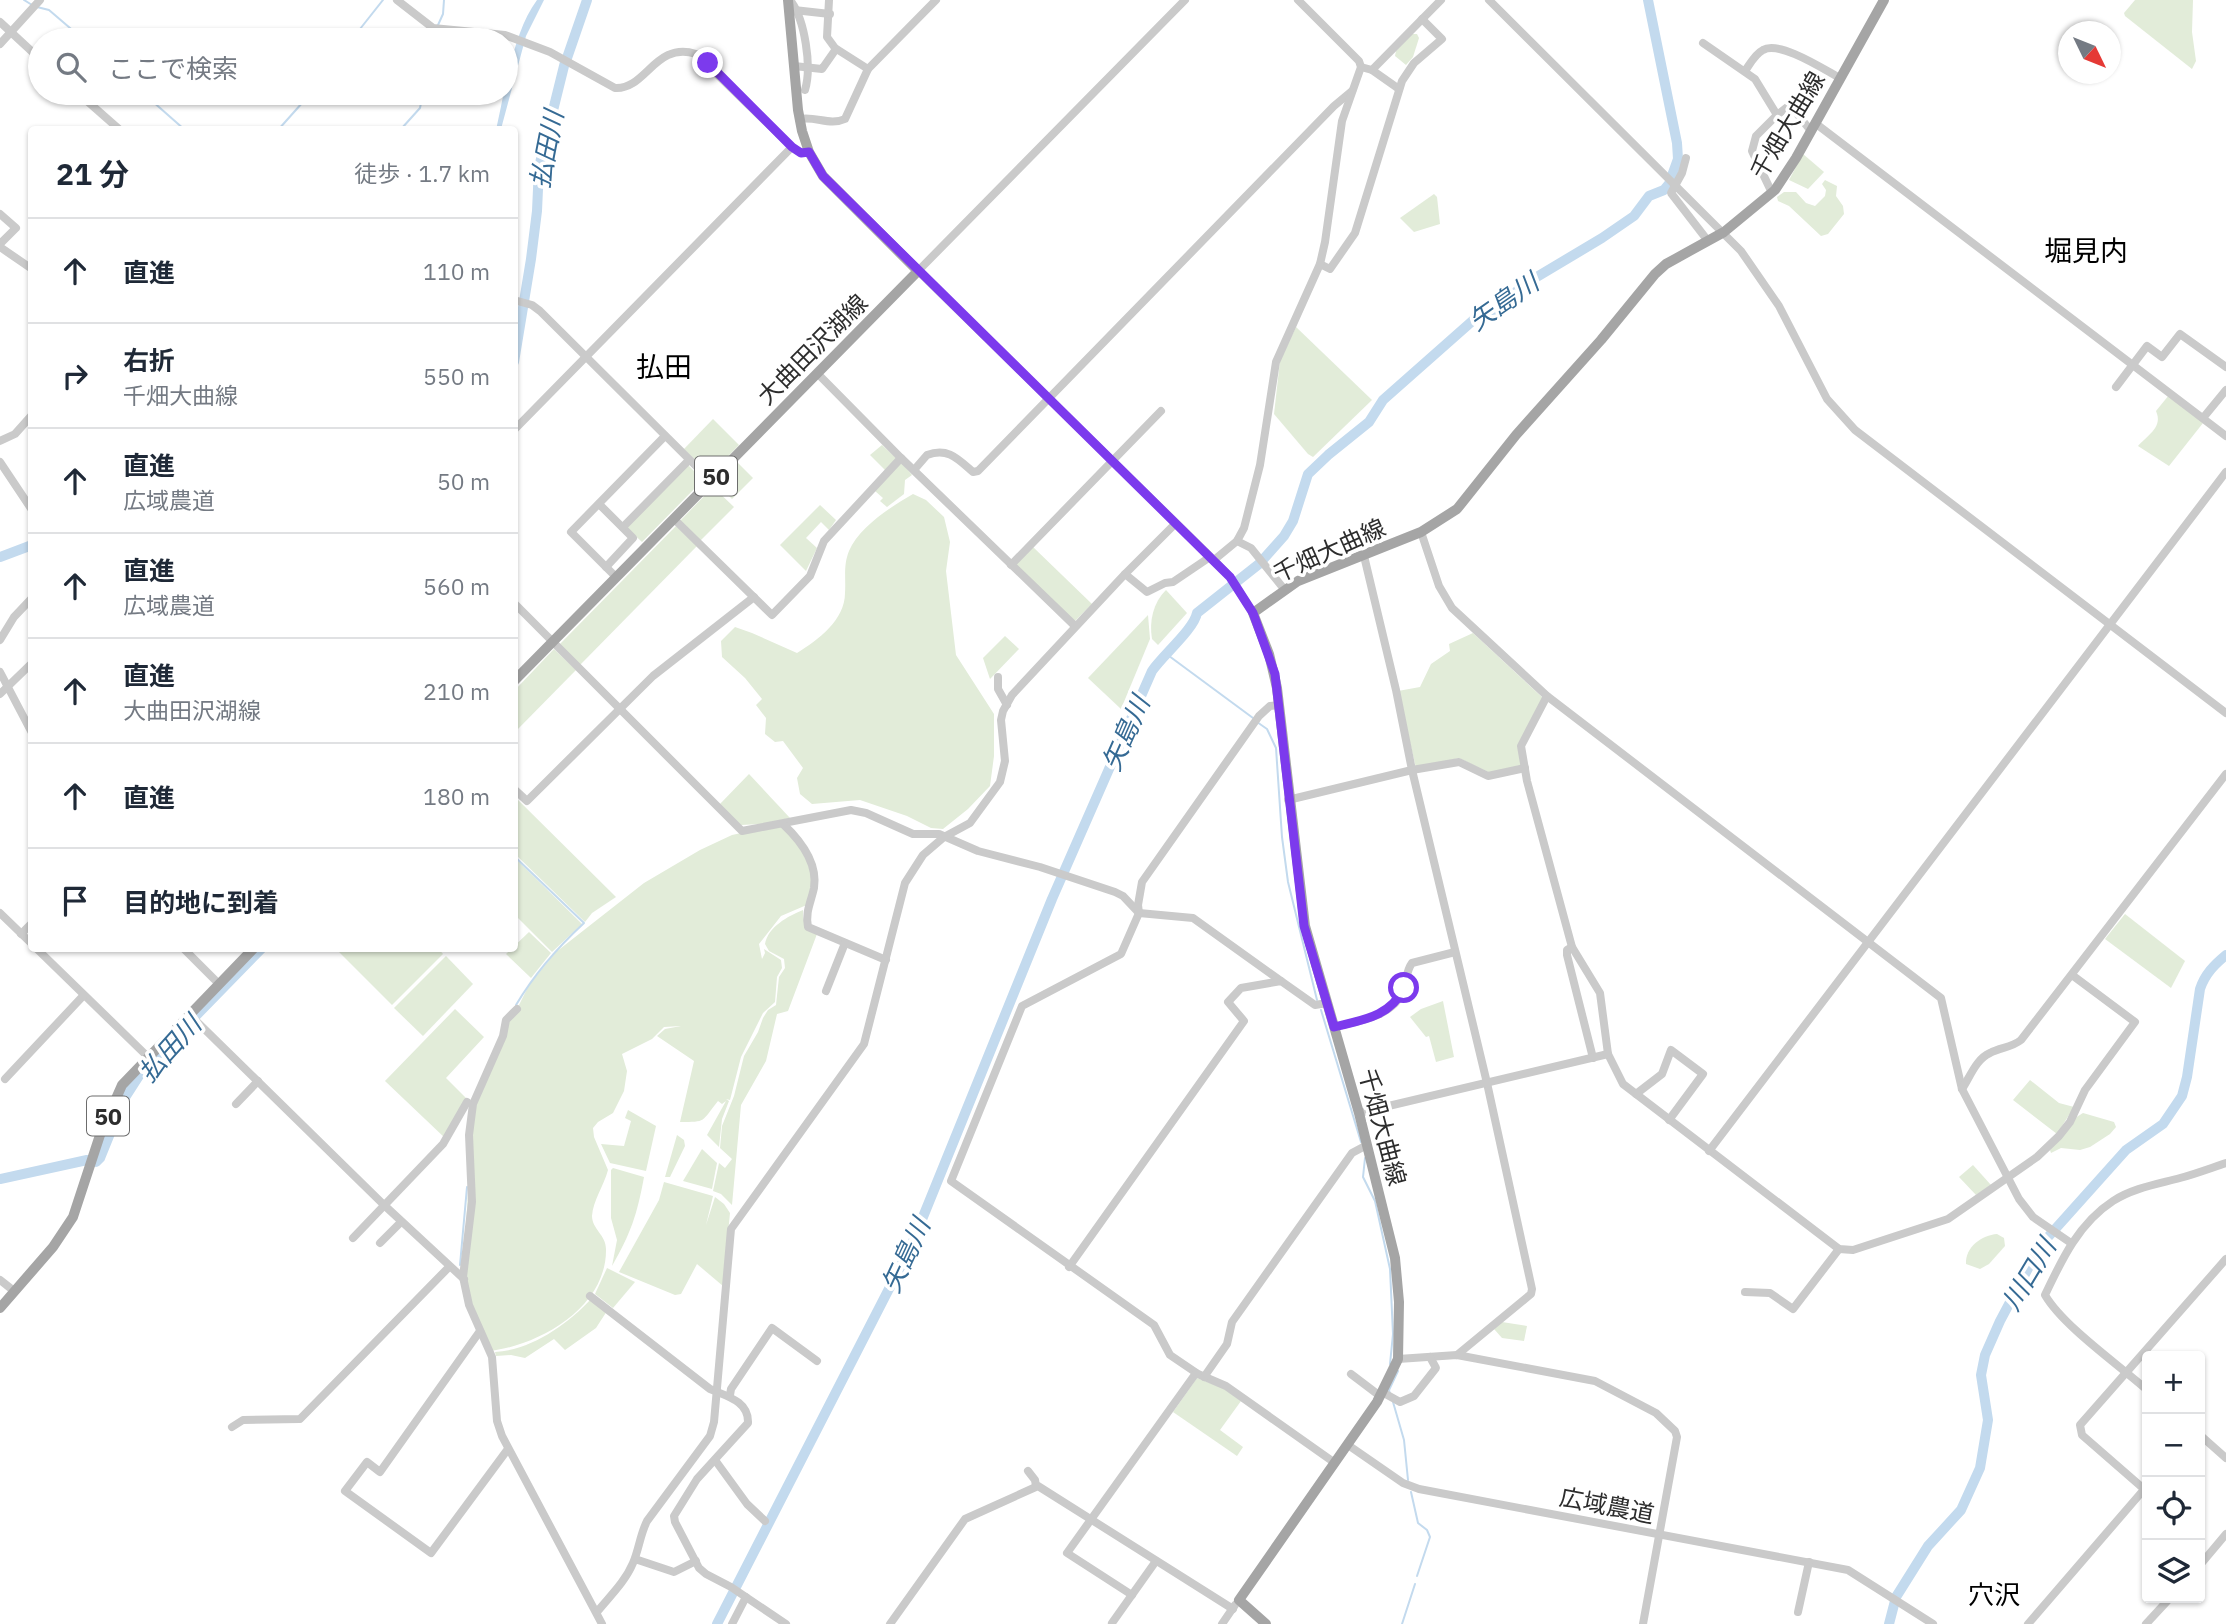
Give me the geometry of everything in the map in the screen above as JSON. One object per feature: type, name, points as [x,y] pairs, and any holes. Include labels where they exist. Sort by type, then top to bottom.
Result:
[{"type":"main road","name":"千畑大曲線","points":[[1236,1605],[1348,1445],[1387,1396],[1398,1359],[1399,1302],[1395,1258],[1359,1113],[1304,926],[1275,674],[1253,613],[1284,589],[1421,532],[1457,509],[1516,435],[1608,332],[1655,274],[1666,264],[1724,232],[1772,193],[1786,176],[1884,0]]},
{"type":"main road","points":[[791,5],[800,119],[809,152],[823,176],[918,271]]},
{"type":"main road","name":"大曲田沢湖線","points":[[518,677],[918,271]]},
{"type":"main road","name":"50","points":[[0,1308],[53,1247],[73,1217],[100,1135],[121,1085],[250,952]]},
{"type":"main road","points":[[1236,1605],[1266,1624]]},
{"type":"street","points":[[397,0],[433,28]]},
{"type":"street","points":[[829,0],[827,37],[836,49],[868,69]]},
{"type":"street","points":[[800,119],[810,117],[835,123],[845,119],[868,69],[936,0]]},
{"type":"street","points":[[1185,0],[918,271],[1230,577],[1253,613]]},
{"type":"street","points":[[1125,574],[1147,592],[1172,582],[1212,559],[1237,541],[1244,528],[1260,466],[1276,362],[1320,264],[1342,121],[1362,67],[1298,0]]},
{"type":"street","points":[[1372,70],[1441,0]]},
{"type":"street","points":[[1489,0],[1741,251],[1779,306],[1827,399],[1838,414],[1855,430],[2226,713]]},
{"type":"street","points":[[791,5],[830,15]]},
{"type":"street","points":[[791,5],[806,49],[809,68],[806,86],[796,80]]},
{"type":"street","points":[[0,44],[34,6]]},
{"type":"street","points":[[1320,264],[1331,269],[1355,233],[1399,89],[1408,70],[1442,39],[1422,19]]},
{"type":"street","points":[[0,22],[28,48]]},
{"type":"street","points":[[518,40],[551,52],[615,88],[627,86],[671,53],[687,51],[696,54],[792,147],[801,153],[809,152]]},
{"type":"street","points":[[1703,43],[1755,79],[1777,115]]},
{"type":"street","points":[[1745,71],[1758,55],[1769,48],[1784,50],[1840,78]]},
{"type":"street","points":[[793,49],[806,49]]},
{"type":"street","points":[[794,66],[822,69],[836,49]]},
{"type":"street","points":[[1362,67],[1372,70],[1399,89]]},
{"type":"street","points":[[914,470],[931,453],[948,452],[954,454],[973,472],[978,471],[1334,106],[1354,89]]},
{"type":"street","points":[[92,105],[115,126]]},
{"type":"street","points":[[1772,193],[1752,151],[1756,136],[1790,105],[1813,127],[2226,436]]},
{"type":"street","points":[[518,426],[792,147]]},
{"type":"street","points":[[1686,158],[1671,193],[1708,241]]},
{"type":"street","points":[[0,214],[16,228],[0,246],[28,267]]},
{"type":"street","points":[[518,301],[532,305],[711,481]]},
{"type":"street","points":[[2116,387],[2147,346],[2162,357],[2180,334],[2226,367]]},
{"type":"street","points":[[817,373],[1075,626]]},
{"type":"street","points":[[2203,418],[2226,390]]},
{"type":"street","points":[[1011,565],[1161,411]]},
{"type":"street","points":[[0,441],[15,434],[28,419]]},
{"type":"street","points":[[616,577],[571,532],[666,436]]},
{"type":"street","points":[[674,519],[772,615],[810,576],[824,541],[901,458]]},
{"type":"street","points":[[623,527],[690,460]]},
{"type":"street","points":[[0,461],[28,504]]},
{"type":"street","points":[[1709,1151],[2226,472]]},
{"type":"street","points":[[599,504],[633,538],[606,567]]},
{"type":"street","points":[[597,1612],[626,1579],[635,1559],[640,1533],[647,1521],[710,1436],[714,1422],[731,1229],[864,1044],[905,883],[923,855],[944,837],[970,823],[1000,782],[1005,761],[1002,720],[1012,695],[1175,524]]},
{"type":"street","points":[[1421,532],[1438,586],[1452,608],[1546,696],[1941,998],[1962,1089],[2019,1199],[2040,1221],[2067,1241]]},
{"type":"street","points":[[1237,541],[1251,548],[1284,589]]},
{"type":"street","points":[[1364,556],[1487,1083],[1532,1289],[1531,1294],[1457,1355]]},
{"type":"street","points":[[518,793],[527,801],[653,676],[754,597]]},
{"type":"street","points":[[0,640],[14,617],[28,602]]},
{"type":"street","points":[[518,607],[742,831],[850,810],[866,813],[913,834],[939,834],[980,852],[1040,867],[1119,894],[1139,913],[1193,918],[1315,1005],[1327,1003]]},
{"type":"street","points":[[0,694],[28,667]]},
{"type":"street","points":[[0,672],[28,726]]},
{"type":"street","points":[[998,677],[998,689],[1007,705]]},
{"type":"street","points":[[1546,696],[1521,746],[1527,780],[1572,947],[1600,993],[1608,1054],[1623,1084],[1839,1250],[1853,1250],[1948,1219],[2038,1157],[2059,1136],[2070,1122],[2085,1090],[2135,1023],[2072,975]]},
{"type":"street","points":[[1279,705],[1270,706],[1257,720],[1142,882],[1139,913],[1118,957],[1022,1006],[951,1181],[1154,1325],[1170,1355],[1200,1375],[1226,1386],[1335,1463]]},
{"type":"street","points":[[1288,800],[1412,770],[1459,762],[1488,776],[1525,768]]},
{"type":"street","points":[[1962,1089],[1981,1059],[2021,1040],[2226,774]]},
{"type":"street","points":[[783,824],[792,832],[813,865],[814,886],[806,919],[808,927],[886,960]]},
{"type":"street","points":[[0,913],[28,940]]},
{"type":"street","points":[[21,934],[28,927]]},
{"type":"street","points":[[826,991],[845,943]]},
{"type":"street","points":[[1572,947],[1567,950],[1567,955],[1593,1058]]},
{"type":"street","points":[[40,952],[147,1056]]},
{"type":"street","points":[[187,952],[219,984]]},
{"type":"street","points":[[1334,1027],[1381,1014],[1401,995],[1407,970],[1412,963],[1455,953]]},
{"type":"street","points":[[1069,1267],[1244,1021],[1228,1002],[1241,988],[1281,981]]},
{"type":"street","points":[[5,1079],[83,996]]},
{"type":"street","points":[[517,1009],[506,1020],[503,1036],[473,1104],[470,1135],[472,1202],[464,1279],[469,1305],[492,1357],[497,1421],[508,1449],[602,1624]]},
{"type":"street","points":[[189,1014],[401,1222],[464,1279]]},
{"type":"street","points":[[1636,1094],[1662,1074],[1671,1050],[1703,1074],[1669,1120]]},
{"type":"street","points":[[1359,1113],[1608,1054]]},
{"type":"street","points":[[236,1104],[258,1081]]},
{"type":"street","points":[[353,1238],[443,1144],[467,1102]]},
{"type":"street","points":[[1132,1595],[1067,1553],[1200,1375],[1227,1344],[1232,1322],[1352,1153],[1367,1145]]},
{"type":"street","points":[[2142,1386],[2071,1325],[2050,1305],[2045,1295],[2067,1241],[2113,1201],[2124,1195],[2226,1163]]},
{"type":"street","points":[[380,1243],[401,1222]]},
{"type":"street","points":[[1745,1292],[1770,1293],[1793,1309],[1839,1250]]},
{"type":"street","points":[[2142,1484],[2082,1435],[2080,1425],[2226,1259]]},
{"type":"street","points":[[232,1427],[243,1420],[300,1419],[449,1267]]},
{"type":"street","points":[[0,1280],[14,1291]]},
{"type":"street","points":[[590,1296],[715,1392],[730,1395],[745,1410],[748,1423],[697,1479],[674,1516],[676,1527],[706,1574],[731,1587],[786,1624]]},
{"type":"street","points":[[730,1395],[731,1389],[772,1328],[817,1361]]},
{"type":"street","points":[[480,1331],[380,1472],[367,1462],[345,1491],[431,1552],[508,1449]]},
{"type":"street","points":[[1398,1359],[1457,1355],[1595,1381],[1656,1413],[1675,1431],[1677,1437],[1643,1624]]},
{"type":"street","points":[[1351,1374],[1387,1396],[1406,1402],[1436,1368],[1430,1357]]},
{"type":"street","points":[[2205,1439],[2226,1458]]},
{"type":"street","name":"広域農道","points":[[1348,1445],[1403,1483],[1419,1489],[1848,1570],[1933,1624]]},
{"type":"street","points":[[715,1460],[747,1504],[765,1521]]},
{"type":"street","points":[[1028,1471],[1036,1486],[1156,1561],[1236,1605],[1222,1624]]},
{"type":"street","points":[[890,1624],[965,1519],[1036,1486]]},
{"type":"street","points":[[2028,1624],[2142,1492]]},
{"type":"street","points":[[2205,1558],[2226,1534]]},
{"type":"street","points":[[635,1559],[674,1572],[696,1561]]},
{"type":"street","points":[[1112,1623],[1156,1561]]},
{"type":"street","points":[[1798,1612],[1809,1562]]},
{"type":"street","points":[[732,1624],[746,1597]]},
{"type":"street","points":[[2146,1624],[2165,1603]]},
{"type":"green space","points":[[2135,0],[2193,0],[2192,32],[2196,61],[2192,69],[2125,16],[2124,13]]},
{"type":"green space","points":[[1412,34],[1417,34],[1419,38],[1413,57],[1406,65],[1395,56],[1396,51]]},
{"type":"green space","points":[[1803,154],[1824,172],[1808,189],[1789,180]]},
{"type":"green space","points":[[1825,180],[1837,186],[1836,196],[1843,206],[1844,214],[1828,234],[1821,236],[1789,206],[1778,201],[1777,197],[1784,192],[1796,192],[1806,203],[1815,206],[1825,196],[1826,190],[1822,184]]},
{"type":"green space","points":[[1434,194],[1437,197],[1440,224],[1414,232],[1400,218]]},
{"type":"green space","points":[[1296,327],[1372,400],[1313,457],[1274,414],[1280,361]]},
{"type":"green space","points":[[2169,395],[2203,423],[2169,466],[2138,446],[2156,426],[2156,411]]},
{"type":"green space","points":[[713,419],[739,445],[710,475],[684,449]]},
{"type":"green space","points":[[882,445],[897,459],[886,471],[870,455]]},
{"type":"green space","points":[[901,462],[912,475],[905,480],[904,494],[887,507],[880,501],[883,498],[875,491]]},
{"type":"green space","points":[[738,463],[753,478],[732,499],[717,484]]},
{"type":"green space","points":[[688,465],[703,480],[642,542],[626,527]]},
{"type":"green space","points":[[713,487],[734,507],[700,541],[680,521]]},
{"type":"green space","points":[[913,494],[926,500],[944,517],[950,542],[946,571],[956,655],[994,714],[994,756],[990,786],[968,809],[943,829],[931,828],[907,816],[860,800],[812,804],[800,794],[797,778],[803,768],[783,741],[775,742],[765,734],[766,718],[756,705],[762,699],[745,678],[722,657],[721,641],[735,627],[797,653],[813,642],[829,628],[844,603],[846,562],[854,542],[877,518]]},
{"type":"green space","points":[[820,505],[836,520],[829,530],[821,522],[806,538],[817,548],[806,571],[780,545]]},
{"type":"green space","points":[[676,526],[697,546],[580,665],[559,645]]},
{"type":"green space","points":[[1032,546],[1092,604],[1074,622],[1014,565]]},
{"type":"green space","points":[[1166,590],[1187,613],[1158,645],[1152,639],[1152,619],[1155,606]]},
{"type":"green space","points":[[1148,615],[1150,639],[1121,709],[1088,678]]},
{"type":"green space","points":[[1473,633],[1544,699],[1519,745],[1522,765],[1490,773],[1459,758],[1416,768],[1398,691],[1420,687],[1431,664],[1450,651],[1449,644]]},
{"type":"green space","points":[[1005,636],[1019,649],[990,679],[983,658]]},
{"type":"green space","points":[[554,649],[576,670],[518,729],[518,687]]},
{"type":"green space","points":[[749,774],[790,818],[741,825],[719,805]]},
{"type":"green space","points":[[518,800],[616,897],[592,913],[585,922],[518,857]]},
{"type":"green space","points":[[783,824],[813,865],[809,904],[781,916],[759,944],[762,959],[764,949],[781,960],[782,968],[777,977],[775,1002],[763,1013],[741,1057],[730,1100],[726,1099],[729,1101],[722,1119],[719,1147],[707,1135],[726,1101],[722,1104],[718,1101],[703,1119],[680,1122],[694,1061],[657,1036],[665,1029],[681,1026],[664,1027],[652,1039],[622,1054],[627,1071],[624,1091],[613,1113],[593,1128],[608,1170],[592,1216],[606,1249],[603,1270],[595,1289],[567,1320],[549,1331],[529,1341],[490,1351],[475,1320],[463,1277],[473,1104],[506,1020],[517,1009],[529,985],[556,952],[644,883],[700,850],[732,835]]},
{"type":"green space","points":[[518,861],[582,924],[552,952],[518,918]]},
{"type":"green space","points":[[803,910],[806,925],[817,934],[788,1011],[777,1014],[766,1061],[741,1105],[732,1205],[721,1194],[713,1191],[719,1163],[725,1168],[732,1159],[720,1148],[722,1126],[734,1096],[744,1056],[768,1010],[776,1005],[779,977],[785,968],[784,959],[769,951],[765,944],[774,927]]},
{"type":"green space","points":[[2125,914],[2185,961],[2171,988],[2105,939]]},
{"type":"green space","points":[[529,932],[551,953],[531,978],[506,954],[518,952],[518,943]]},
{"type":"green space","points":[[339,952],[441,952],[443,954],[392,1005]]},
{"type":"green space","points":[[446,956],[473,984],[423,1036],[394,1008]]},
{"type":"green space","points":[[1443,1001],[1454,1057],[1436,1062],[1429,1036],[1426,1037],[1410,1017],[1421,1009]]},
{"type":"green space","points":[[455,1009],[484,1037],[446,1078],[467,1099],[445,1138],[385,1081]]},
{"type":"green space","points":[[2030,1080],[2059,1103],[2074,1107],[2057,1134],[2013,1100]]},
{"type":"green space","points":[[628,1110],[656,1126],[646,1171],[610,1163],[601,1144],[624,1146],[631,1121],[625,1118]]},
{"type":"green space","points":[[2083,1113],[2114,1122],[2116,1127],[2090,1147],[2080,1150],[2061,1148],[2051,1153],[2050,1150],[2075,1118]]},
{"type":"green space","points":[[677,1135],[684,1140],[685,1146],[670,1177],[665,1177]]},
{"type":"green space","points":[[702,1149],[717,1163],[712,1189],[683,1181]]},
{"type":"green space","points":[[1973,1165],[1991,1185],[1976,1195],[1959,1177]]},
{"type":"green space","points":[[613,1168],[644,1177],[632,1223],[612,1266],[617,1240],[611,1218]]},
{"type":"green space","points":[[664,1182],[713,1196],[706,1225],[715,1197],[730,1213],[723,1286],[697,1264],[681,1294],[675,1295],[619,1272],[659,1200]]},
{"type":"green space","points":[[1997,1234],[2004,1238],[2005,1246],[1989,1264],[1980,1269],[1966,1264],[1971,1247],[1986,1237]]},
{"type":"green space","points":[[607,1268],[635,1282],[613,1308],[595,1294]]},
{"type":"green space","points":[[591,1299],[607,1311],[596,1328],[565,1350],[554,1339],[525,1358],[496,1356],[495,1352],[522,1347],[560,1327]]},
{"type":"green space","points":[[1502,1322],[1527,1326],[1524,1341],[1502,1338],[1494,1329]]},
{"type":"green space","points":[[1197,1378],[1223,1388],[1241,1401],[1220,1430],[1243,1447],[1237,1456],[1173,1412]]},
{"type":"water","points":[[537,0],[544,0],[526,36],[518,66],[518,39]]},
{"type":"water","points":[[502,105],[507,105],[502,126],[497,126]]},
{"type":"waterway","points":[[24,0],[32,5]]},
{"type":"waterway","points":[[361,28],[383,0]]},
{"type":"waterway","points":[[438,25],[443,14],[444,0]]},
{"type":"waterway","name":"払田川","points":[[567,58],[587,0]]},
{"type":"waterway","name":"矢島川","points":[[717,1624],[912,1244],[1052,899],[1152,671],[1190,627],[1197,613],[1259,564],[1284,536],[1293,521],[1308,474],[1369,422],[1383,400],[1478,316],[1493,312],[1525,284],[1634,216],[1649,196],[1664,190],[1669,184],[1678,159],[1677,143],[1648,0]]},
{"type":"waterway","points":[[37,7],[49,10],[70,28]]},
{"type":"waterway","name":"払田川","points":[[518,338],[537,211],[539,167],[565,62]]},
{"type":"waterway","points":[[157,105],[180,126]]},
{"type":"waterway","points":[[282,126],[300,105]]},
{"type":"waterway","points":[[404,126],[421,105]]},
{"type":"waterway","points":[[0,557],[28,546]]},
{"type":"waterway","points":[[1165,653],[1253,718]]},
{"type":"waterway","points":[[1257,722],[1267,729],[1276,748],[1288,882],[1317,1000]]},
{"type":"waterway","points":[[516,1005],[547,961],[584,923],[518,860]]},
{"type":"waterway","name":"払田川","points":[[96,1162],[124,1099],[142,1071],[258,952]]},
{"type":"waterway","name":"川口川","points":[[1889,1624],[1896,1597],[1928,1546],[1961,1510],[1980,1468],[1988,1420],[1981,1375],[1985,1355],[2000,1321],[2040,1246],[2126,1150],[2163,1124],[2182,1096],[2200,989],[2210,970],[2226,955]]},
{"type":"waterway","points":[[1321,1010],[1361,1142]]},
{"type":"waterway","points":[[1365,1158],[1363,1177],[1375,1201],[1390,1269],[1393,1334],[1390,1364]]},
{"type":"waterway","name":"払田川","points":[[0,1179],[87,1160]]},
{"type":"waterway","points":[[460,1265],[467,1187]]},
{"type":"waterway","points":[[1390,1394],[1389,1390],[1398,1371]]},
{"type":"waterway","points":[[1393,1402],[1404,1440],[1408,1480]]},
{"type":"waterway","points":[[1411,1492],[1418,1523],[1427,1530],[1430,1537],[1417,1576]]},
{"type":"waterway","points":[[1402,1624],[1415,1584]]},
{"type":"district","name":"堀見内","points":[[2086,250]]},
{"type":"district","name":"払田","points":[[664,366]]},
{"type":"district","name":"穴沢","points":[[1994,1594]]},
{"type":"route","points":[[708,63],[792,147],[801,153],[809,152],[823,176],[1230,577],[1253,613],[1275,674],[1304,926],[1334,1027],[1381,1014],[1396,1001],[1404,988]]}]
